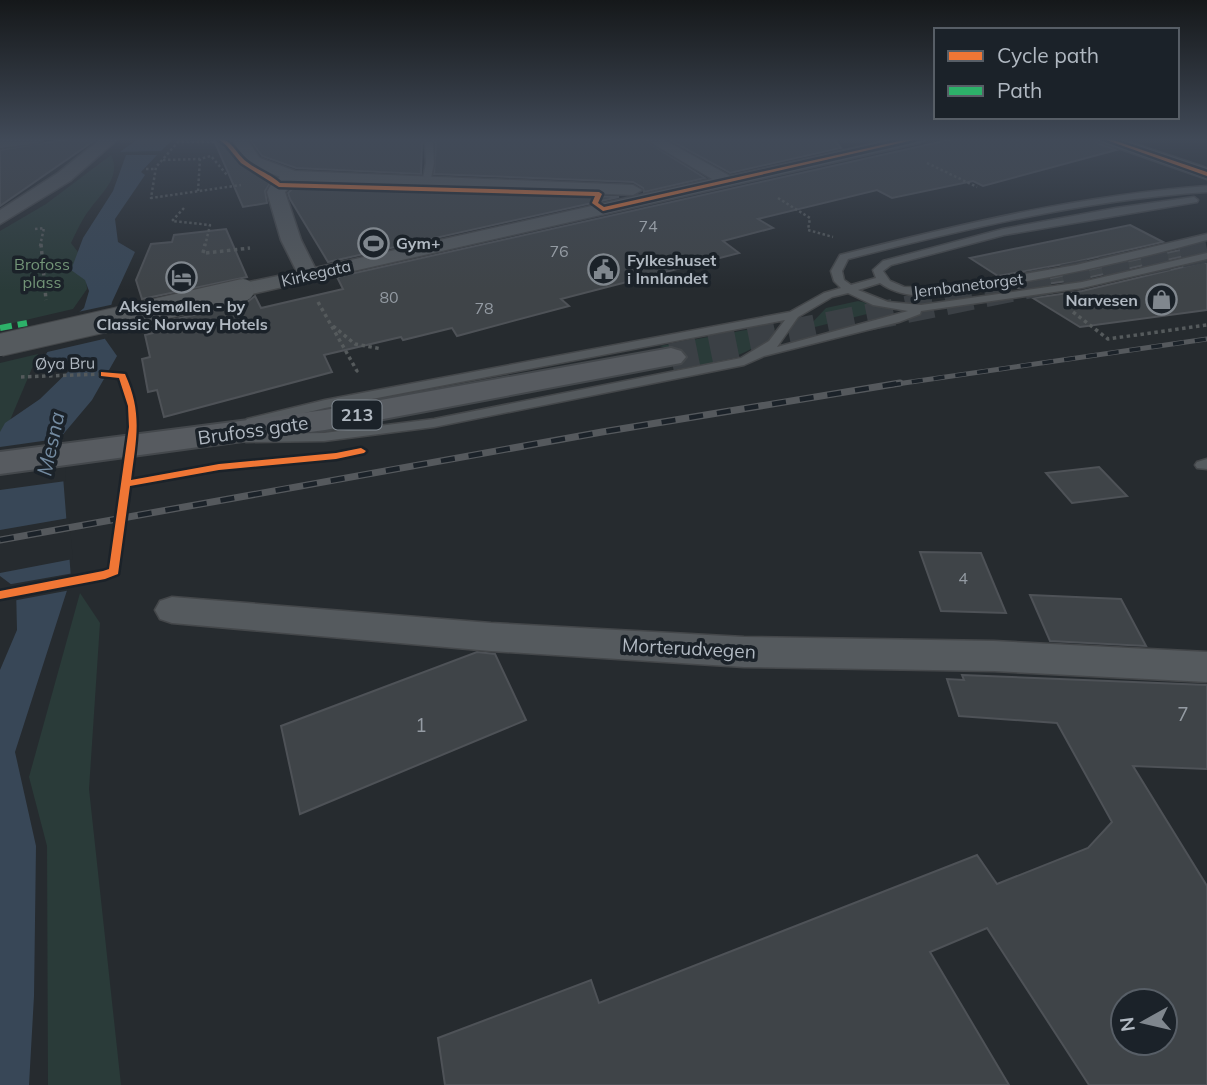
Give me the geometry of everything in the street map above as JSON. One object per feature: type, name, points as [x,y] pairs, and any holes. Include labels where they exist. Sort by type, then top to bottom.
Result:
[{"type":"main road","name":"Brufoss gate","points":[[0,463],[406,407],[671,357]]},
{"type":"street","points":[[2,216],[46,189]]},
{"type":"street","points":[[277,189],[276,192],[291,240],[308,275]]},
{"type":"street","points":[[567,189],[676,193]]},
{"type":"street","name":"Kirkegata","points":[[0,345],[695,189]]},
{"type":"street","name":"Morterudvegen","points":[[172,610],[491,637],[731,651],[994,656],[1207,667]]},
{"type":"lane","points":[[849,289],[839,281],[837,263],[844,257],[872,249],[1038,212],[1163,192],[1207,189]]},
{"type":"lane","points":[[881,280],[878,270],[887,263],[954,244],[1116,211],[1207,200]]},
{"type":"lane","points":[[182,440],[325,404],[793,315],[828,295],[881,280],[902,290],[942,291],[1075,270],[1207,237]]},
{"type":"lane","name":"Jernbanetorget","points":[[849,289],[881,304],[921,308],[1082,285],[1207,256]]},
{"type":"lane","points":[[182,440],[324,436],[434,423],[744,361],[895,320],[921,308]]},
{"type":"lane","points":[[763,354],[785,334],[793,315]]},
{"type":"path","points":[[153,189],[151,198],[216,189]]},
{"type":"path","points":[[778,198],[810,218],[808,230]]},
{"type":"path","points":[[184,208],[172,221],[210,225],[202,253],[204,258]]},
{"type":"path","points":[[40,309],[46,302],[39,262],[40,240],[44,228]]},
{"type":"path","points":[[202,253],[250,248]]},
{"type":"path","points":[[315,297],[336,335]]},
{"type":"path","points":[[332,326],[355,344],[382,349]]},
{"type":"path","points":[[1098,331],[1108,339],[1207,326]]},
{"type":"green space","name":"Brofoss plass","points":[[66,189],[105,189],[84,217],[71,243],[84,260],[87,289],[73,309],[0,326],[0,231]]},
{"type":"green space","points":[[858,301],[891,308],[815,327],[810,325],[826,308]]},
{"type":"green space","points":[[766,326],[775,328],[755,347],[732,358],[706,364],[679,369],[680,361],[673,351],[660,346]]},
{"type":"green space","points":[[38,354],[0,444],[0,363]]},
{"type":"green space","points":[[80,593],[100,623],[89,789],[121,1085],[48,1085],[47,846],[29,777]]},
{"type":"water","name":"Mesna","points":[[114,189],[136,189],[115,219],[118,242],[135,252],[112,302],[105,339],[117,356],[92,400],[60,438],[71,578],[15,752],[36,846],[34,996],[29,1085],[0,1085],[0,670],[17,630],[16,588],[0,576],[0,432],[5,423],[40,399],[77,363],[45,356],[63,326],[84,308],[89,291],[85,280],[71,270],[83,238]]},
{"type":"pier","points":[[115,304],[108,338],[43,353],[60,324],[73,313]]},
{"type":"pier","points":[[64,438],[66,481],[0,490],[0,447]]},
{"type":"pier","points":[[69,518],[73,559],[0,573],[0,530]]},
{"type":"pier","points":[[74,573],[71,590],[12,601],[12,590],[6,585]]},
{"type":"building","points":[[0,189],[25,189],[0,206]]},
{"type":"building","points":[[235,189],[267,189],[267,203],[243,207]]},
{"type":"building","points":[[292,189],[412,189],[619,197],[328,262],[288,193]]},
{"type":"building","points":[[731,189],[937,189],[892,198],[877,190],[758,219],[773,228],[723,241],[739,253],[561,299],[569,306],[457,336],[452,328],[324,355],[332,372],[164,417],[157,390],[148,392],[142,359],[150,357],[145,335],[153,333],[150,325],[246,303],[255,296],[261,308],[343,289],[337,277]]},
{"type":"building","points":[[1130,225],[1163,242],[998,276],[970,258]]},
{"type":"building","points":[[226,229],[247,277],[142,299],[136,280],[151,244],[172,242],[174,235]]},
{"type":"building","points":[[1180,250],[1189,255],[1082,279],[1018,288],[1015,286]]},
{"type":"building","points":[[1204,262],[1207,264],[1207,310],[1080,327],[1033,298],[1082,291]]},
{"type":"building","points":[[1099,467],[1127,496],[1072,503],[1046,473]]},
{"type":"building","points":[[920,552],[981,553],[1006,613],[941,611]]},
{"type":"building","points":[[1030,595],[1121,599],[1146,646],[1050,641]]},
{"type":"building","points":[[477,652],[495,654],[526,720],[300,814],[281,726]]},
{"type":"building","points":[[962,675],[1207,685],[1207,769],[1133,766],[1207,886],[1207,1085],[1089,1085],[987,928],[930,952],[1009,1085],[445,1085],[438,1038],[591,980],[599,1003],[977,855],[997,884],[1088,848],[1112,822],[1057,723],[959,716],[947,679],[964,680]]},
{"type":"tunnel","points":[[671,357],[1207,249]]},
{"type":"railway","points":[[890,385],[1207,339]]},
{"type":"railway","points":[[0,540],[602,432],[900,383]]},
{"type":"marked path","points":[[0,328],[27,323]]},
{"type":"cycle path","points":[[408,189],[599,194],[595,203],[603,209],[694,189]]},
{"type":"cycle path","name":"Øya Bru","points":[[0,595],[114,571],[133,427],[132,406],[122,376],[104,374]]},
{"type":"cycle path","points":[[125,484],[219,467],[336,456],[361,451]]},
{"type":"place","name":"Gym+","points":[[373,243]]},
{"type":"place","name":"Fylkeshuset i Innlandet","points":[[604,269]]},
{"type":"place","name":"Aksjemøllen - by Classic Norway Hotels","points":[[182,277]]},
{"type":"place","name":"Narvesen","points":[[1161,300]]}]
